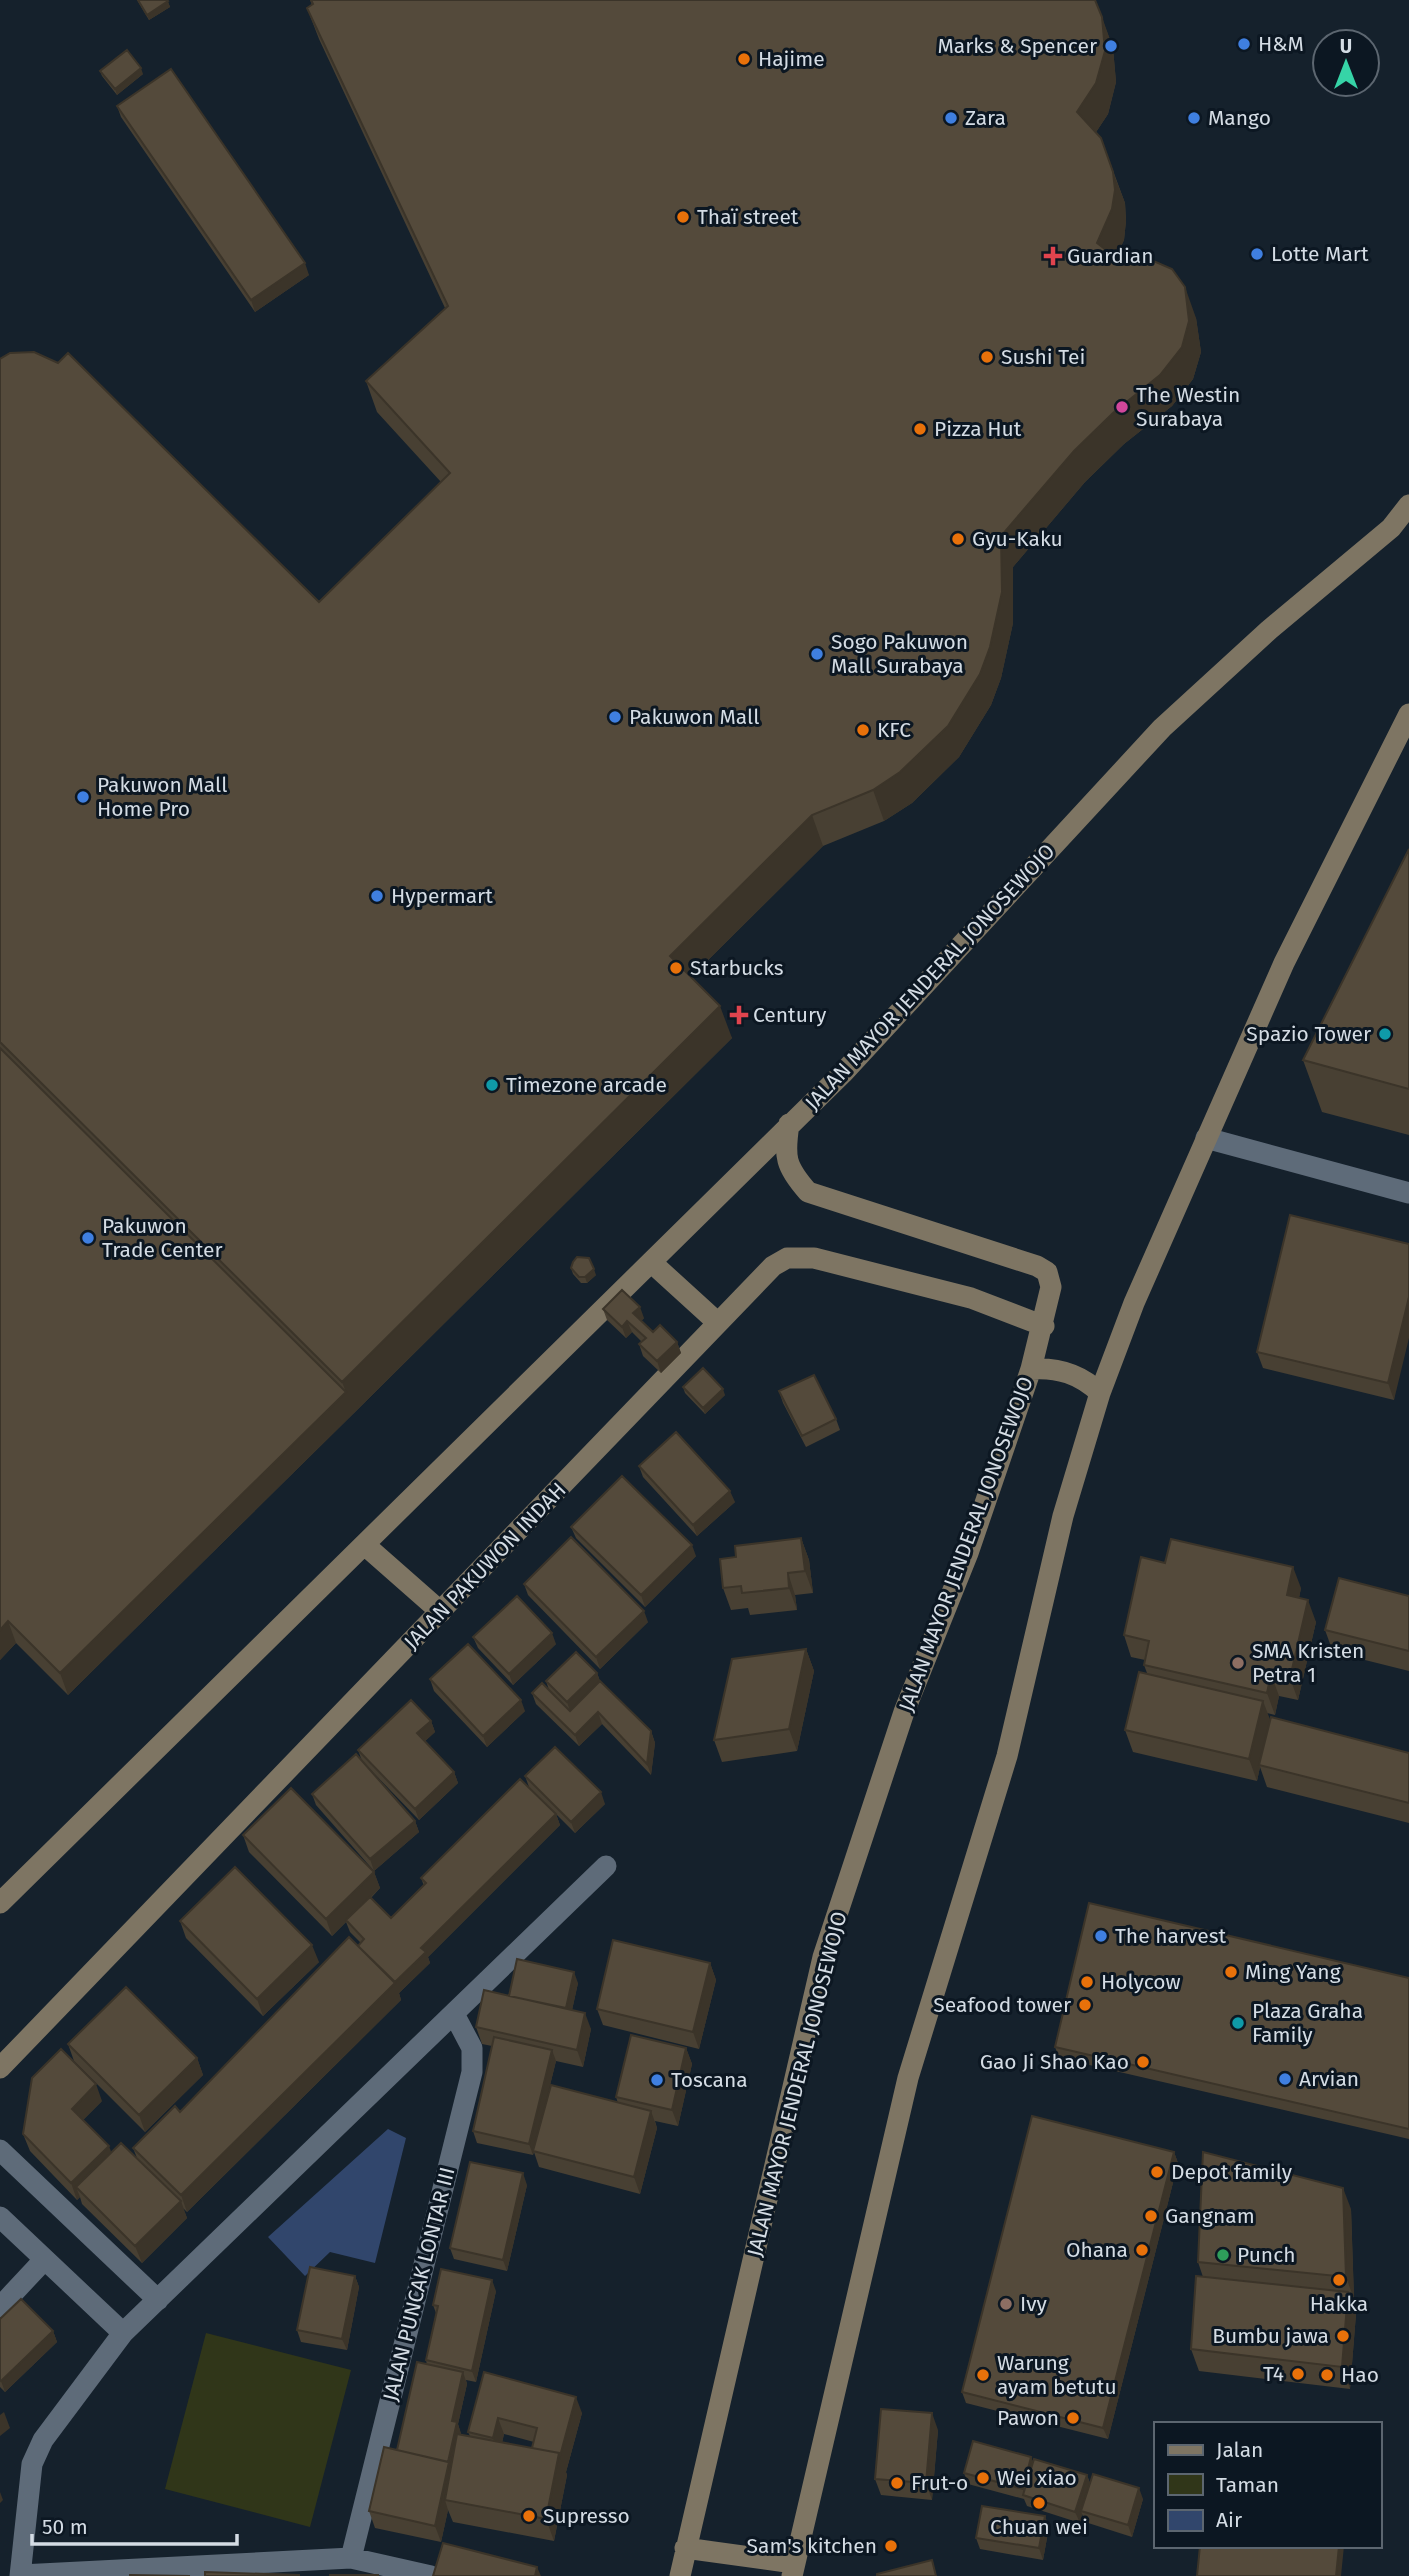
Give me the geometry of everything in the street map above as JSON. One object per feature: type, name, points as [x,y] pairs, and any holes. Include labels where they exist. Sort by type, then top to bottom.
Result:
[{"type":"main road","name":"JALAN MAYOR JENDERAL JONOSEWOJO","points":[[680,2576],[824,1957],[904,1712],[968,1553],[1031,1369],[1044,1326],[1051,1287],[1047,1272],[1037,1266],[808,1192],[791,1173],[785,1153],[789,1124],[843,1073],[1162,728],[1269,630],[1391,528],[1409,505]]},
{"type":"main road","points":[[685,2548],[793,2570],[908,2078],[1007,1756],[1063,1516],[1100,1393],[1134,1303],[1284,963],[1409,714]]},
{"type":"main road","points":[[0,1903],[366,1546],[789,1124]]},
{"type":"main road","name":"JALAN PAKUWON INDAH","points":[[0,2068],[773,1266],[787,1258],[814,1258],[971,1298],[1044,1326]]},
{"type":"main road","points":[[651,1262],[718,1323]]},
{"type":"main road","points":[[1031,1369],[1062,1370],[1089,1383],[1100,1393]]},
{"type":"main road","points":[[366,1546],[440,1612]]},
{"type":"street","points":[[1206,1138],[1409,1193]]},
{"type":"street","points":[[431,2576],[351,2558],[20,2575],[32,2464],[43,2440],[123,2333],[606,1866]]},
{"type":"street","name":"JALAN PUNCAK LONTAR III","points":[[351,2558],[472,2072],[472,2048],[454,2014]]},
{"type":"street","points":[[0,2150],[158,2300]]},
{"type":"street","points":[[0,2217],[123,2333]]},
{"type":"street","points":[[0,2307],[44,2260]]},
{"type":"green space","points":[[206,2333],[351,2370],[310,2527],[165,2489]]},
{"type":"water","points":[[388,2129],[406,2138],[375,2263],[330,2252],[305,2276],[268,2237]]},
{"type":"building","points":[[138,0],[167,0],[168,1],[147,15]]},
{"type":"building","name":"Pakuwon Mall","points":[[311,0],[1095,0],[1102,17],[1105,51],[1096,83],[1077,112],[1101,138],[1113,172],[1115,190],[1112,209],[1097,243],[1124,264],[1149,259],[1172,269],[1185,287],[1189,321],[1182,347],[1160,375],[1113,413],[1074,451],[1001,536],[1002,592],[990,647],[980,674],[948,726],[900,772],[873,790],[812,815],[670,956],[720,1006],[342,1382],[0,1042],[0,359],[10,353],[34,352],[58,363],[68,353],[319,602],[450,473],[366,381],[448,306],[307,8],[313,4]]},
{"type":"building","points":[[127,50],[141,68],[115,89],[100,71]]},
{"type":"building","points":[[171,69],[305,263],[251,300],[117,106]]},
{"type":"building","points":[[1409,849],[1409,1089],[1303,1060]]},
{"type":"building","name":"Pakuwon Trade Center","points":[[0,1048],[346,1392],[60,1673],[8,1621],[0,1630]]},
{"type":"building","points":[[1290,1215],[1409,1244],[1409,1297],[1388,1383],[1257,1352]]},
{"type":"building","points":[[577,1257],[589,1258],[594,1269],[585,1277],[579,1277],[571,1268]]},
{"type":"building","points":[[622,1290],[640,1307],[633,1313],[653,1332],[660,1325],[677,1342],[657,1361],[639,1344],[646,1338],[627,1321],[622,1327],[603,1309]]},
{"type":"building","points":[[703,1368],[723,1389],[703,1408],[683,1387]]},
{"type":"building","points":[[814,1375],[836,1419],[802,1436],[779,1391]]},
{"type":"building","points":[[676,1432],[730,1491],[693,1525],[639,1466]]},
{"type":"building","points":[[622,1476],[692,1545],[641,1595],[571,1527]]},
{"type":"building","points":[[571,1537],[644,1611],[596,1657],[524,1584]]},
{"type":"building","points":[[801,1538],[805,1571],[788,1573],[789,1588],[742,1593],[741,1586],[723,1588],[720,1559],[736,1557],[735,1546]]},
{"type":"building","points":[[1171,1539],[1293,1567],[1287,1595],[1308,1600],[1290,1678],[1271,1674],[1267,1693],[1144,1665],[1149,1641],[1124,1635],[1141,1557],[1165,1563]]},
{"type":"building","points":[[1339,1578],[1409,1596],[1409,1651],[1325,1630]]},
{"type":"building","points":[[517,1596],[552,1633],[509,1674],[473,1637]]},
{"type":"building","points":[[468,1644],[521,1700],[483,1736],[430,1679]]},
{"type":"building","points":[[806,1649],[789,1729],[714,1740],[732,1659]]},
{"type":"building","points":[[576,1652],[597,1673],[567,1702],[546,1681]]},
{"type":"building","points":[[1139,1672],[1263,1701],[1249,1759],[1125,1730]]},
{"type":"building","points":[[600,1681],[651,1731],[647,1764],[598,1712],[575,1735],[532,1693],[542,1683],[570,1711]]},
{"type":"building","points":[[411,1700],[431,1721],[417,1733],[454,1772],[415,1809],[358,1750]]},
{"type":"building","points":[[1271,1717],[1409,1753],[1409,1803],[1259,1765]]},
{"type":"building","points":[[555,1747],[601,1792],[571,1822],[525,1776]]},
{"type":"building","points":[[356,1754],[415,1821],[370,1859],[312,1794]]},
{"type":"building","points":[[520,1779],[556,1814],[421,1948],[426,1952],[395,1982],[358,1946],[364,1939],[346,1920],[370,1897],[391,1918],[426,1883],[421,1878]]},
{"type":"building","points":[[291,1788],[374,1872],[326,1919],[243,1835]]},
{"type":"building","points":[[235,1867],[312,1945],[257,1999],[180,1921]]},
{"type":"building","name":"Plaza Graha Family","points":[[1089,1903],[1409,1978],[1409,2129],[1055,2047]]},
{"type":"building","points":[[349,1937],[395,1983],[181,2195],[133,2148],[175,2106],[180,2112]]},
{"type":"building","points":[[613,1940],[710,1963],[693,2032],[597,2009]]},
{"type":"building","points":[[517,1959],[574,1972],[566,2008],[509,1996]]},
{"type":"building","points":[[126,1987],[197,2058],[139,2115],[68,2044]]},
{"type":"building","points":[[484,1990],[585,2013],[577,2050],[476,2027]]},
{"type":"building","points":[[631,2035],[686,2048],[672,2110],[616,2097]]},
{"type":"building","points":[[494,2037],[552,2050],[529,2144],[473,2131]]},
{"type":"building","points":[[61,2049],[96,2084],[72,2109],[109,2146],[71,2183],[23,2134],[32,2078]]},
{"type":"building","points":[[551,2085],[651,2111],[634,2177],[533,2151]]},
{"type":"building","points":[[1032,2116],[1174,2152],[1103,2428],[962,2392]]},
{"type":"building","points":[[121,2143],[181,2201],[135,2246],[76,2187]]},
{"type":"building","points":[[1203,2152],[1343,2188],[1346,2277],[1198,2262]]},
{"type":"building","points":[[470,2162],[523,2173],[503,2260],[450,2248]]},
{"type":"building","points":[[310,2267],[355,2276],[342,2339],[297,2330]]},
{"type":"building","points":[[441,2269],[492,2280],[472,2371],[426,2360],[438,2306],[433,2305]]},
{"type":"building","points":[[1196,2276],[1348,2292],[1342,2367],[1191,2349]]},
{"type":"building","points":[[21,2299],[53,2331],[1,2381],[0,2319]]},
{"type":"building","points":[[417,2362],[463,2372],[452,2421],[457,2422],[448,2462],[397,2450]]},
{"type":"building","points":[[484,2372],[576,2397],[560,2456],[559,2453],[532,2448],[537,2428],[498,2418],[493,2438],[468,2432]]},
{"type":"building","points":[[881,2409],[932,2413],[926,2483],[875,2479]]},
{"type":"building","points":[[457,2434],[559,2453],[546,2519],[445,2500]]},
{"type":"building","points":[[973,2441],[1031,2457],[1023,2489],[964,2473]]},
{"type":"building","points":[[384,2447],[449,2462],[435,2526],[369,2511]]},
{"type":"building","points":[[1034,2459],[1087,2475],[1075,2512],[1023,2495]]},
{"type":"building","points":[[1093,2474],[1139,2488],[1128,2525],[1081,2511]]},
{"type":"building","points":[[982,2506],[1045,2516],[1039,2548],[976,2538]]},
{"type":"building","points":[[443,2543],[537,2567],[535,2576],[433,2576]]},
{"type":"building","points":[[1200,2548],[1339,2548],[1336,2576],[1197,2576]]},
{"type":"building","points":[[932,2560],[936,2576],[877,2576],[877,2574]]},
{"type":"building","points":[[205,2572],[299,2575],[299,2576],[205,2576]]},
{"type":"building","points":[[378,2575],[378,2576],[330,2576]]},
{"type":"place","name":"H&M","points":[[1244,44]]},
{"type":"place","name":"Marks & Spencer","points":[[1111,46]]},
{"type":"place","name":"Hajime","points":[[744,59]]},
{"type":"place","name":"Zara","points":[[951,118]]},
{"type":"place","name":"Mango","points":[[1194,118]]},
{"type":"place","name":"Thaï street","points":[[683,217]]},
{"type":"place","name":"Lotte Mart","points":[[1257,254]]},
{"type":"place","name":"Guardian","points":[[1053,256]]},
{"type":"place","name":"Sushi Tei","points":[[987,357]]},
{"type":"place","name":"The Westin Surabaya","points":[[1122,407]]},
{"type":"place","name":"Pizza Hut","points":[[920,429]]},
{"type":"place","name":"Gyu-Kaku","points":[[958,539]]},
{"type":"place","name":"Sogo Pakuwon Mall Surabaya","points":[[817,654]]},
{"type":"place","name":"Pakuwon Mall","points":[[615,717]]},
{"type":"place","name":"KFC","points":[[863,730]]},
{"type":"place","name":"Pakuwon Mall Home Pro","points":[[83,797]]},
{"type":"place","name":"Hypermart","points":[[377,896]]},
{"type":"place","name":"Starbucks","points":[[676,968]]},
{"type":"place","name":"Century","points":[[739,1015]]},
{"type":"place","name":"Spazio Tower","points":[[1385,1034]]},
{"type":"place","name":"Timezone arcade","points":[[492,1085]]},
{"type":"place","name":"Pakuwon Trade Center","points":[[88,1238]]},
{"type":"place","name":"SMA Kristen Petra 1","points":[[1238,1663]]},
{"type":"place","name":"The harvest","points":[[1101,1936]]},
{"type":"place","name":"Ming Yang","points":[[1231,1972]]},
{"type":"place","name":"Holycow","points":[[1087,1982]]},
{"type":"place","name":"Seafood tower","points":[[1085,2005]]},
{"type":"place","name":"Plaza Graha Family","points":[[1238,2023]]},
{"type":"place","name":"Gao Ji Shao Kao","points":[[1143,2062]]},
{"type":"place","name":"Arvian","points":[[1285,2079]]},
{"type":"place","name":"Toscana","points":[[657,2080]]},
{"type":"place","name":"Depot family","points":[[1157,2172]]},
{"type":"place","name":"Gangnam","points":[[1151,2216]]},
{"type":"place","name":"Ohana","points":[[1142,2250]]},
{"type":"place","name":"Punch","points":[[1223,2255]]},
{"type":"place","name":"Hakka","points":[[1339,2280]]},
{"type":"place","name":"Ivy","points":[[1006,2304]]},
{"type":"place","name":"Bumbu jawa","points":[[1343,2336]]},
{"type":"place","name":"T4","points":[[1298,2374]]},
{"type":"place","name":"Warung ayam betutu","points":[[983,2375]]},
{"type":"place","name":"Hao","points":[[1327,2375]]},
{"type":"place","name":"Pawon","points":[[1073,2418]]},
{"type":"place","name":"Wei xiao","points":[[983,2478]]},
{"type":"place","name":"Frut-o","points":[[897,2483]]},
{"type":"place","name":"Chuan wei","points":[[1039,2503]]},
{"type":"place","name":"Supresso","points":[[529,2516]]},
{"type":"place","name":"Sam's kitchen","points":[[891,2546]]}]
